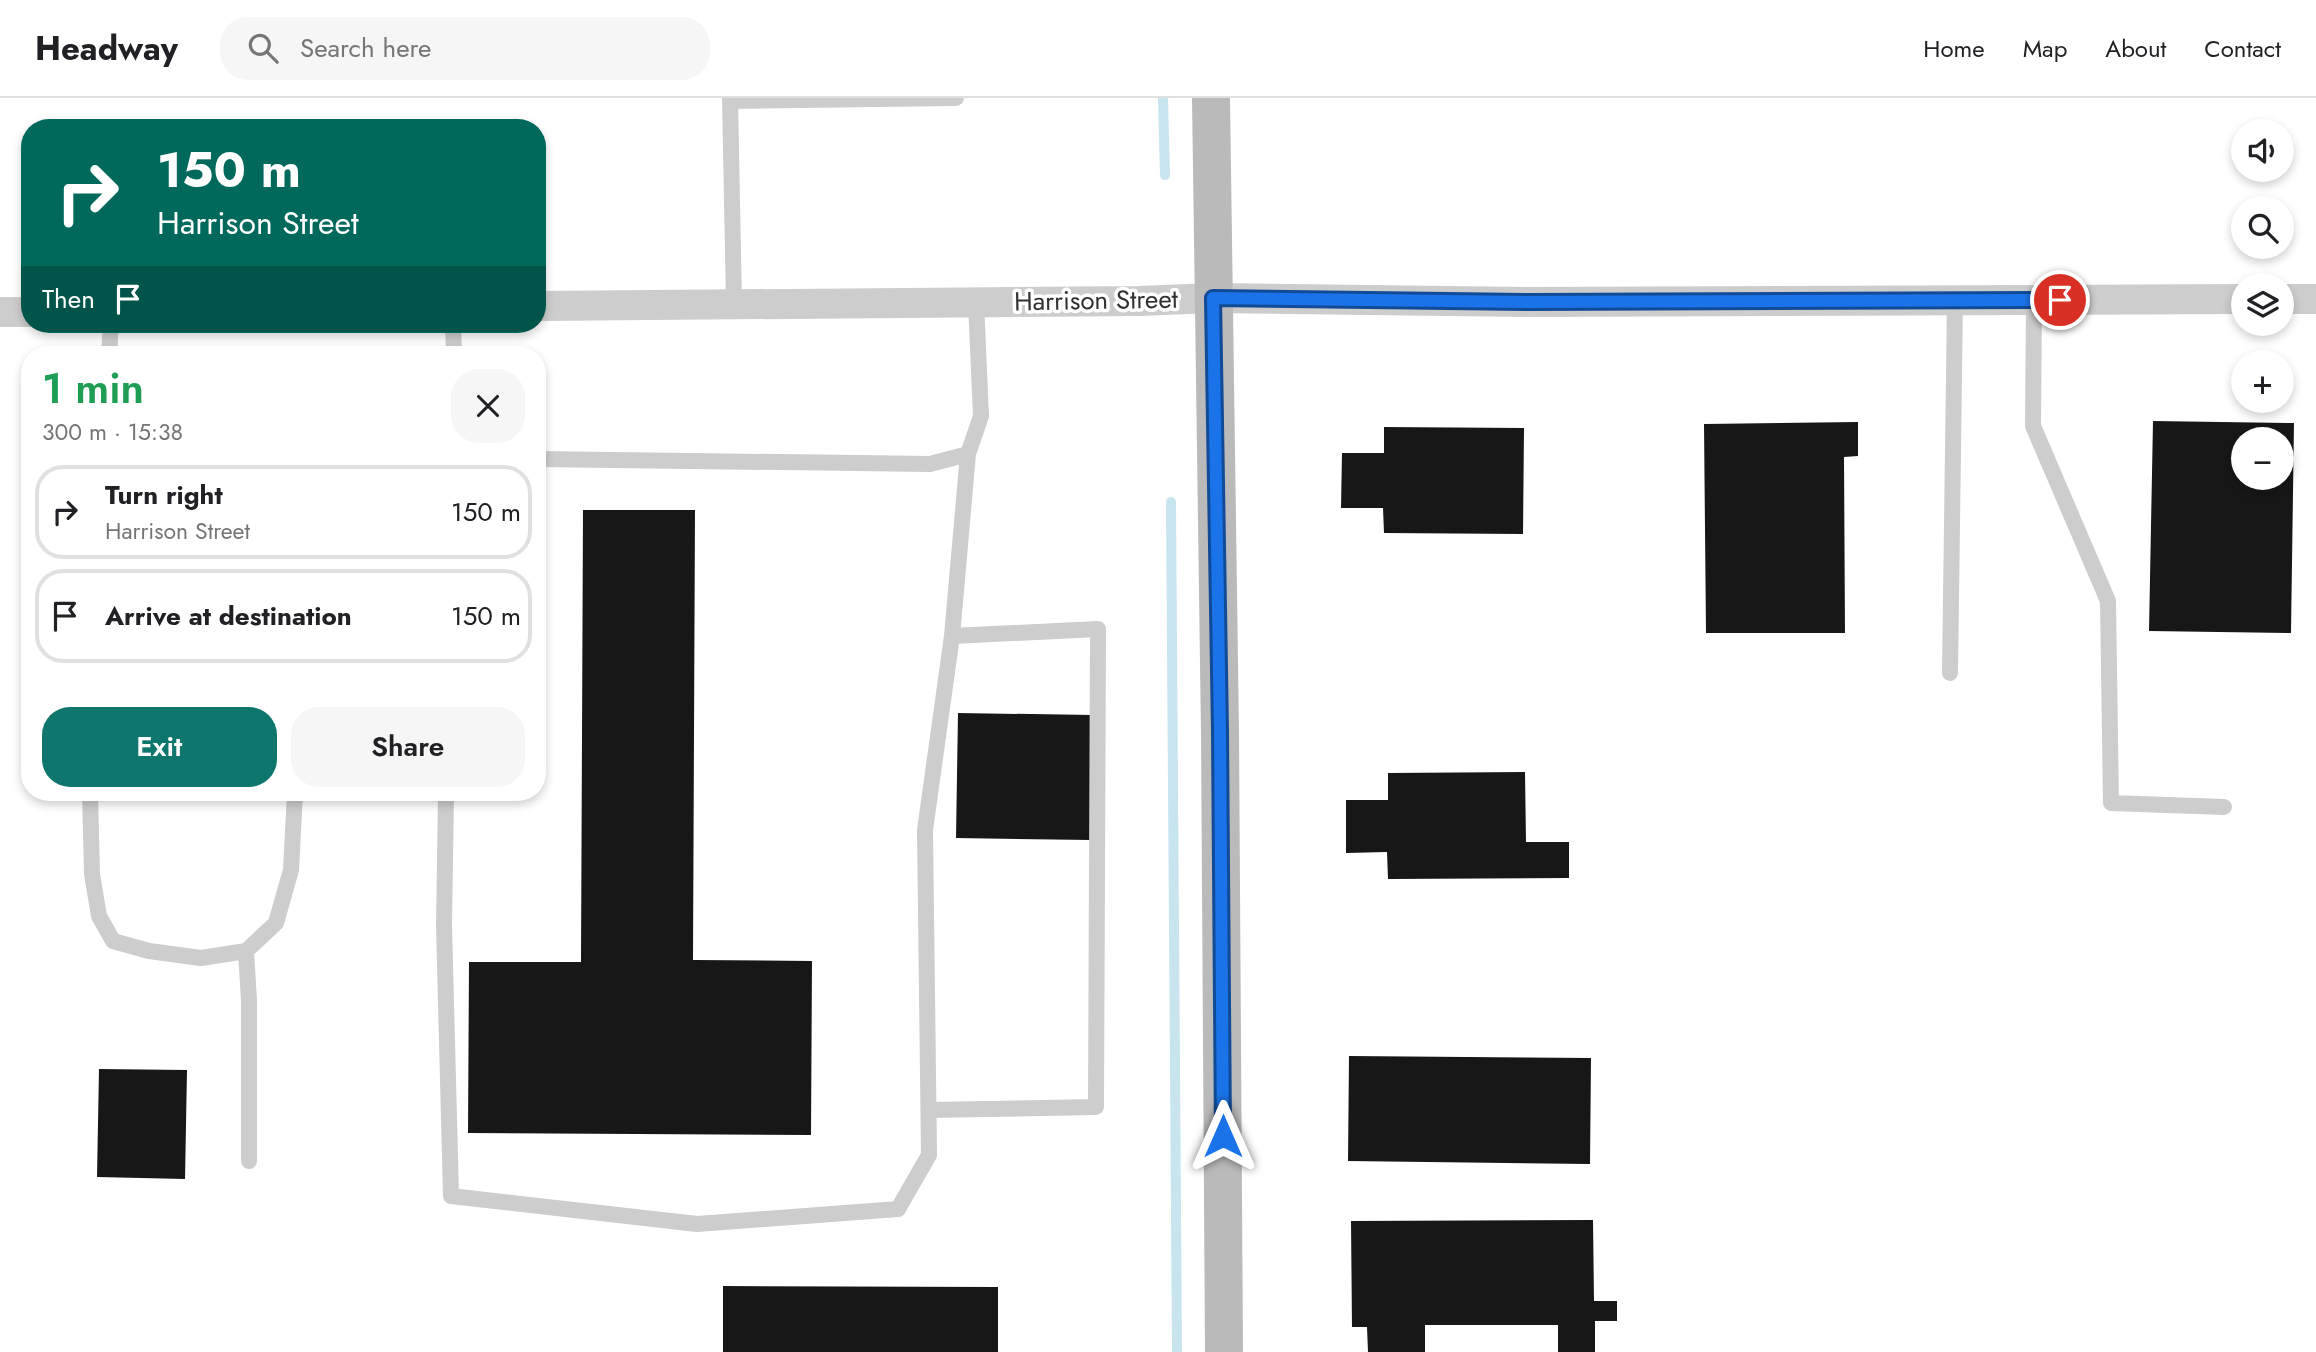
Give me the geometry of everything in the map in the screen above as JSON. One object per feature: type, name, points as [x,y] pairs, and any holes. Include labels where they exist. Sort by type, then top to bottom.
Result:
[{"type":"street","points":[[1211,98],[1220,732],[1224,1352]]},
{"type":"street","name":"Harrison Street","points":[[546,306],[1213,298],[1530,302],[2231,299]]},
{"type":"street","points":[[2294,299],[2316,299]]},
{"type":"street","points":[[0,312],[21,312]]},
{"type":"lane","points":[[733,304],[730,99],[956,98]]},
{"type":"lane","points":[[1950,673],[1955,300]]},
{"type":"lane","points":[[2034,300],[2033,426],[2108,601],[2111,803],[2224,807]]},
{"type":"lane","points":[[446,801],[444,925],[451,1196],[697,1224],[898,1209],[929,1155],[925,830],[952,636],[968,454],[981,416],[976,302]]},
{"type":"lane","points":[[546,458],[930,464],[968,454]]},
{"type":"lane","points":[[929,1110],[1096,1107],[1098,629],[952,636]]},
{"type":"lane","points":[[90,801],[92,874],[99,916],[113,942],[149,951],[201,958],[247,951],[276,923],[291,870],[295,801]]},
{"type":"lane","points":[[247,951],[249,1161]]},
{"type":"building","points":[[2153,421],[2294,423],[2294,427],[2231,427],[2231,490],[2293,490],[2291,633],[2149,631]]},
{"type":"building","points":[[1858,422],[1858,456],[1844,457],[1845,633],[1706,633],[1704,424]]},
{"type":"building","points":[[1384,427],[1524,428],[1523,534],[1384,533],[1383,508],[1341,508],[1342,453],[1384,453]]},
{"type":"building","points":[[583,510],[695,510],[693,960],[812,961],[811,1135],[468,1133],[469,962],[581,962]]},
{"type":"building","points":[[958,713],[1093,715],[1091,840],[956,838]]},
{"type":"building","points":[[1525,772],[1526,842],[1569,842],[1569,878],[1388,879],[1387,852],[1346,853],[1346,800],[1388,800],[1388,773]]},
{"type":"building","points":[[1349,1056],[1591,1058],[1590,1164],[1348,1161]]},
{"type":"building","points":[[99,1069],[187,1070],[185,1179],[97,1177]]},
{"type":"building","points":[[1593,1220],[1594,1301],[1617,1301],[1617,1321],[1595,1321],[1595,1352],[1558,1352],[1558,1325],[1425,1325],[1425,1352],[1368,1352],[1367,1327],[1352,1327],[1351,1221]]},
{"type":"building","points":[[723,1286],[998,1287],[998,1352],[723,1352]]},
{"type":"waterway","points":[[1163,98],[1165,175]]},
{"type":"waterway","points":[[1171,502],[1177,1352]]},
{"type":"route","points":[[1223,1136],[1213,298],[1530,302],[2060,300]]}]
